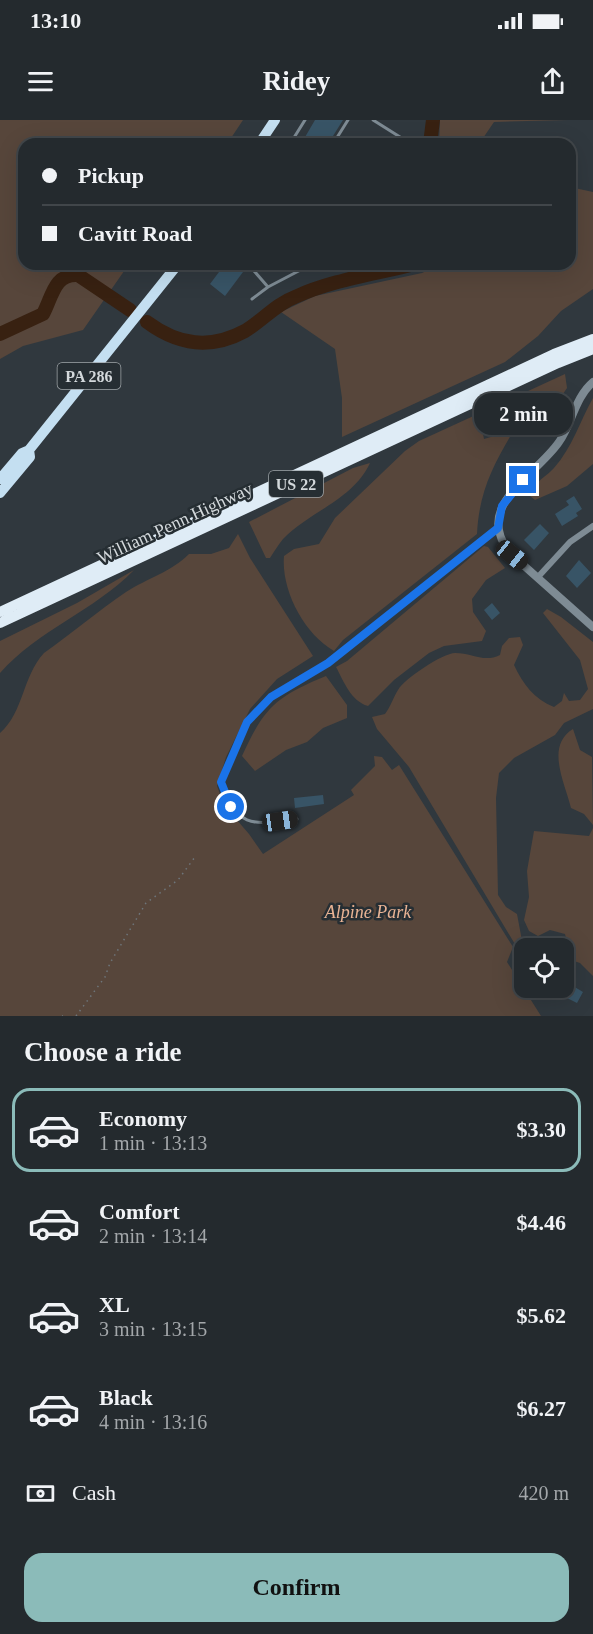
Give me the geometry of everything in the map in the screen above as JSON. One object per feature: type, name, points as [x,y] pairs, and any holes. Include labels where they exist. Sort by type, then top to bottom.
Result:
[{"type":"highway","name":"William Penn Highway","points":[[0,612],[546,358],[593,339]]},
{"type":"highway","name":"William Penn Highway","points":[[0,623],[593,349]]},
{"type":"main road","points":[[263,138],[274,120]]},
{"type":"main road","name":"PA 286","points":[[0,480],[22,453],[29,450],[173,270]]},
{"type":"main road","name":"PA 286","points":[[0,493],[30,457],[29,450]]},
{"type":"street","points":[[593,382],[581,397],[559,443],[502,506],[498,528],[505,547],[593,627]]},
{"type":"street","points":[[538,577],[570,542],[593,526]]},
{"type":"lane","points":[[294,138],[304,120]]},
{"type":"lane","points":[[337,138],[348,120]]},
{"type":"lane","points":[[373,120],[400,138]]},
{"type":"lane","points":[[253,270],[268,287]]},
{"type":"lane","points":[[252,300],[268,287],[301,270]]},
{"type":"lane","points":[[297,819],[262,824],[247,821],[231,807],[221,782],[247,722],[271,697],[328,663],[498,528]]},
{"type":"path","points":[[76,1016],[105,977],[110,963],[146,903],[178,880],[195,857]]},
{"type":"green space","points":[[0,120],[243,120],[231,138],[18,138],[18,270],[125,270],[83,330],[23,346],[0,359]]},
{"type":"green space","points":[[440,120],[568,120],[494,122],[483,138],[439,138]]},
{"type":"green space","points":[[576,188],[593,192],[593,289],[561,311],[538,336],[505,362],[342,437],[342,398],[335,349],[281,312],[315,296],[428,270],[576,270]]},
{"type":"green space","points":[[565,374],[567,388],[556,404],[542,416],[530,421],[516,416],[504,416],[482,429],[484,439],[514,430],[488,479],[478,519],[477,534],[343,640],[334,651],[313,634],[291,597],[286,583],[284,556],[294,549],[319,544],[335,518],[405,451],[419,441]]},
{"type":"green space","points":[[593,398],[593,464],[567,486],[535,500],[530,496],[531,491],[560,460]]},
{"type":"green space","points":[[370,463],[353,487],[294,529],[283,539],[270,558],[266,558],[249,522],[353,468]]},
{"type":"green space","name":"Alpine Park","points":[[238,534],[250,558],[313,656],[277,679],[250,709],[226,757],[217,786],[224,805],[263,854],[354,795],[351,790],[375,766],[374,756],[382,757],[392,770],[399,765],[513,947],[507,962],[514,973],[514,998],[530,998],[541,1016],[0,1016],[0,733],[14,715],[31,673],[44,653],[126,592],[167,570],[189,554],[211,554],[229,548]]},
{"type":"green space","points":[[484,546],[488,547],[505,568],[486,580],[472,599],[473,612],[486,631],[482,641],[444,646],[429,653],[394,680],[368,706],[362,704],[349,690],[336,667],[347,661]]},
{"type":"green space","points":[[134,570],[102,597],[31,645],[0,673],[0,641],[77,603]]},
{"type":"green space","points":[[547,609],[561,617],[593,642],[593,709],[564,723],[555,735],[514,758],[499,773],[496,798],[498,895],[506,907],[517,914],[522,938],[514,938],[514,943],[409,767],[377,729],[372,717],[385,714],[402,685],[433,662],[455,653],[483,658],[494,657],[500,655],[502,646],[509,638],[520,637],[523,645],[514,665],[530,690],[541,700],[554,707],[562,701],[564,693],[569,701],[580,700],[588,689],[580,660],[543,613]]},
{"type":"green space","points":[[326,676],[347,705],[347,718],[323,728],[307,742],[286,750],[255,771],[242,756],[265,714],[295,690]]},
{"type":"green space","points":[[573,729],[580,750],[592,757],[593,825],[584,814],[571,808],[559,766],[560,745]]},
{"type":"green space","points":[[593,828],[593,976],[580,963],[574,961],[574,938],[566,938],[565,934],[550,930],[538,936],[529,931],[524,920],[529,897],[527,871],[534,831],[589,836]]},
{"type":"building","points":[[315,120],[343,120],[332,138],[304,138]]},
{"type":"building","points":[[220,270],[244,270],[225,296],[210,284]]},
{"type":"building","points":[[574,496],[582,509],[576,513],[578,516],[562,526],[555,514],[569,505],[566,501]]},
{"type":"building","points":[[540,524],[549,533],[534,550],[524,540]]},
{"type":"building","points":[[579,560],[591,573],[577,588],[566,576]]},
{"type":"building","points":[[492,603],[500,613],[492,620],[484,610]]},
{"type":"building","points":[[323,795],[324,804],[295,808],[294,798]]},
{"type":"building","points":[[574,987],[583,992],[577,1003],[567,998],[574,998]]},
{"type":"waterway","points":[[431,138],[433,120]]},
{"type":"waterway","points":[[147,322],[170,336],[182,340],[207,343],[219,341],[245,331],[288,300],[309,291],[390,270]]},
{"type":"waterway","points":[[0,334],[43,314],[59,282],[70,275],[78,275],[130,310]]},
{"type":"route","points":[[231,807],[221,782],[234,747],[247,722],[271,697],[328,663],[498,528],[502,506],[523,480]]}]
